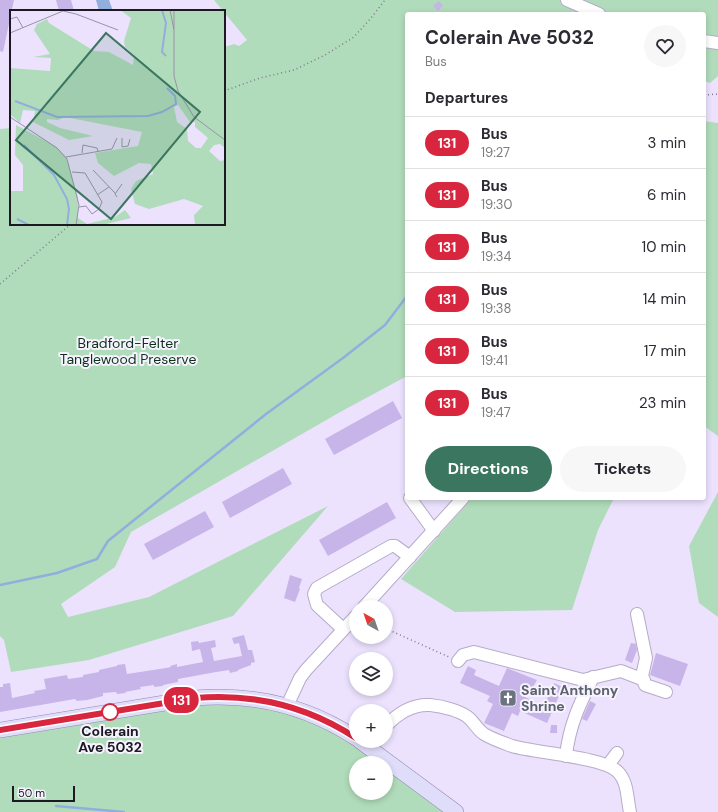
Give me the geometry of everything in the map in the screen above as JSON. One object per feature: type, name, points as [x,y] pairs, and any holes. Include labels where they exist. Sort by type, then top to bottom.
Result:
[{"type":"main road","points":[[0,730],[215,696],[239,697],[287,706],[301,710],[349,734]]},
{"type":"main road","points":[[373,748],[456,812]]},
{"type":"street","points":[[567,0],[594,12]]},
{"type":"street","points":[[706,41],[718,43]]},
{"type":"street","points":[[412,500],[434,531]]},
{"type":"street","points":[[371,600],[461,500]]},
{"type":"street","points":[[344,629],[316,604],[314,594],[317,588],[391,546],[395,546],[410,558]]},
{"type":"street","points":[[637,614],[646,658],[642,676],[645,685],[666,692]]},
{"type":"street","points":[[287,706],[300,678],[306,670],[349,624]]},
{"type":"street","points":[[458,661],[463,655],[474,652],[583,680],[621,671],[644,680]]},
{"type":"street","points":[[566,756],[567,745],[578,708],[594,678]]},
{"type":"street","points":[[393,719],[406,709],[418,705],[432,705],[461,712],[469,718],[485,735],[513,746],[608,765],[618,771],[625,782],[630,812]]},
{"type":"street","points":[[608,765],[617,752]]},
{"type":"path","points":[[225,91],[260,78],[294,70],[325,55],[354,37],[385,0]]},
{"type":"path","points":[[706,95],[718,94]]},
{"type":"path","points":[[0,284],[69,225]]},
{"type":"path","points":[[393,632],[458,661]]},
{"type":"green space","name":"Bradford-Felter Tanglewood Preserve","points":[[214,0],[718,0],[718,76],[710,83],[706,82],[706,12],[405,12],[405,377],[342,411],[131,532],[115,567],[61,604],[68,617],[149,597],[328,506],[233,616],[89,660],[11,672],[4,640],[0,636],[0,129],[10,128],[10,225],[225,225],[225,47],[234,44],[239,46],[247,40],[225,13],[225,10],[222,10]]},
{"type":"green space","points":[[706,121],[718,123],[718,436],[706,427]]},
{"type":"green space","points":[[718,492],[718,617],[699,603],[689,546]]},
{"type":"green space","points":[[470,500],[613,500],[598,530],[572,610],[455,612],[401,579]]},
{"type":"green space","points":[[215,696],[234,697],[271,702],[306,712],[349,734],[349,748],[372,748],[382,756],[349,756],[349,800],[393,800],[393,764],[456,812],[0,812],[0,730],[195,698]]},
{"type":"water","points":[[96,0],[109,0],[113,10],[99,10]]},
{"type":"building","points":[[0,0],[14,0],[12,10],[10,10],[10,19],[3,52],[0,51]]},
{"type":"building","points":[[56,0],[71,0],[74,10],[59,10]]},
{"type":"building","points":[[439,1],[443,6],[438,11],[433,6]]},
{"type":"building","points":[[393,401],[402,418],[334,455],[325,439]]},
{"type":"building","points":[[283,468],[292,484],[230,518],[222,502]]},
{"type":"building","points":[[387,502],[396,518],[328,556],[319,540]]},
{"type":"building","points":[[205,511],[214,527],[153,560],[144,544]]},
{"type":"building","points":[[290,575],[302,579],[295,602],[284,598]]},
{"type":"building","points":[[244,635],[248,650],[252,650],[255,662],[238,671],[230,673],[229,670],[178,679],[178,682],[163,686],[154,687],[154,685],[140,687],[141,689],[125,692],[126,693],[103,693],[103,696],[87,700],[77,701],[75,699],[0,712],[0,687],[3,687],[3,684],[10,683],[12,698],[46,689],[44,679],[67,675],[68,679],[83,677],[83,675],[99,672],[99,670],[117,665],[125,664],[127,674],[171,667],[170,666],[177,664],[177,667],[203,662],[200,649],[192,651],[191,642],[198,641],[199,643],[215,640],[216,647],[211,648],[214,661],[242,656],[239,643],[234,644],[232,638]]},
{"type":"building","points":[[631,643],[636,644],[637,650],[632,663],[625,660]]},
{"type":"building","points":[[656,653],[688,664],[680,686],[650,675]]},
{"type":"building","name":"Saint Anthony Shrine","points":[[468,666],[476,670],[474,675],[499,686],[507,668],[537,680],[525,697],[544,706],[554,683],[563,687],[547,723],[520,711],[518,716],[512,713],[504,731],[484,723],[493,704],[487,701],[490,696],[460,683]]},
{"type":"building","points":[[590,701],[596,704],[587,721],[582,719]]},
{"type":"building","points":[[551,725],[557,725],[557,733],[550,733]]},
{"type":"waterway","points":[[0,585],[57,573],[97,559],[108,541],[266,414],[343,358],[385,325],[405,299]]},
{"type":"waterway","points":[[56,806],[124,812]]},
{"type":"bus line","name":"131","points":[[0,730],[215,696],[239,697],[287,706],[301,710],[349,734]]},
{"type":"place","name":"Saint Anthony Shrine","points":[[508,698]]},
{"type":"place","name":"Colerain Ave 5032","points":[[110,712]]}]
